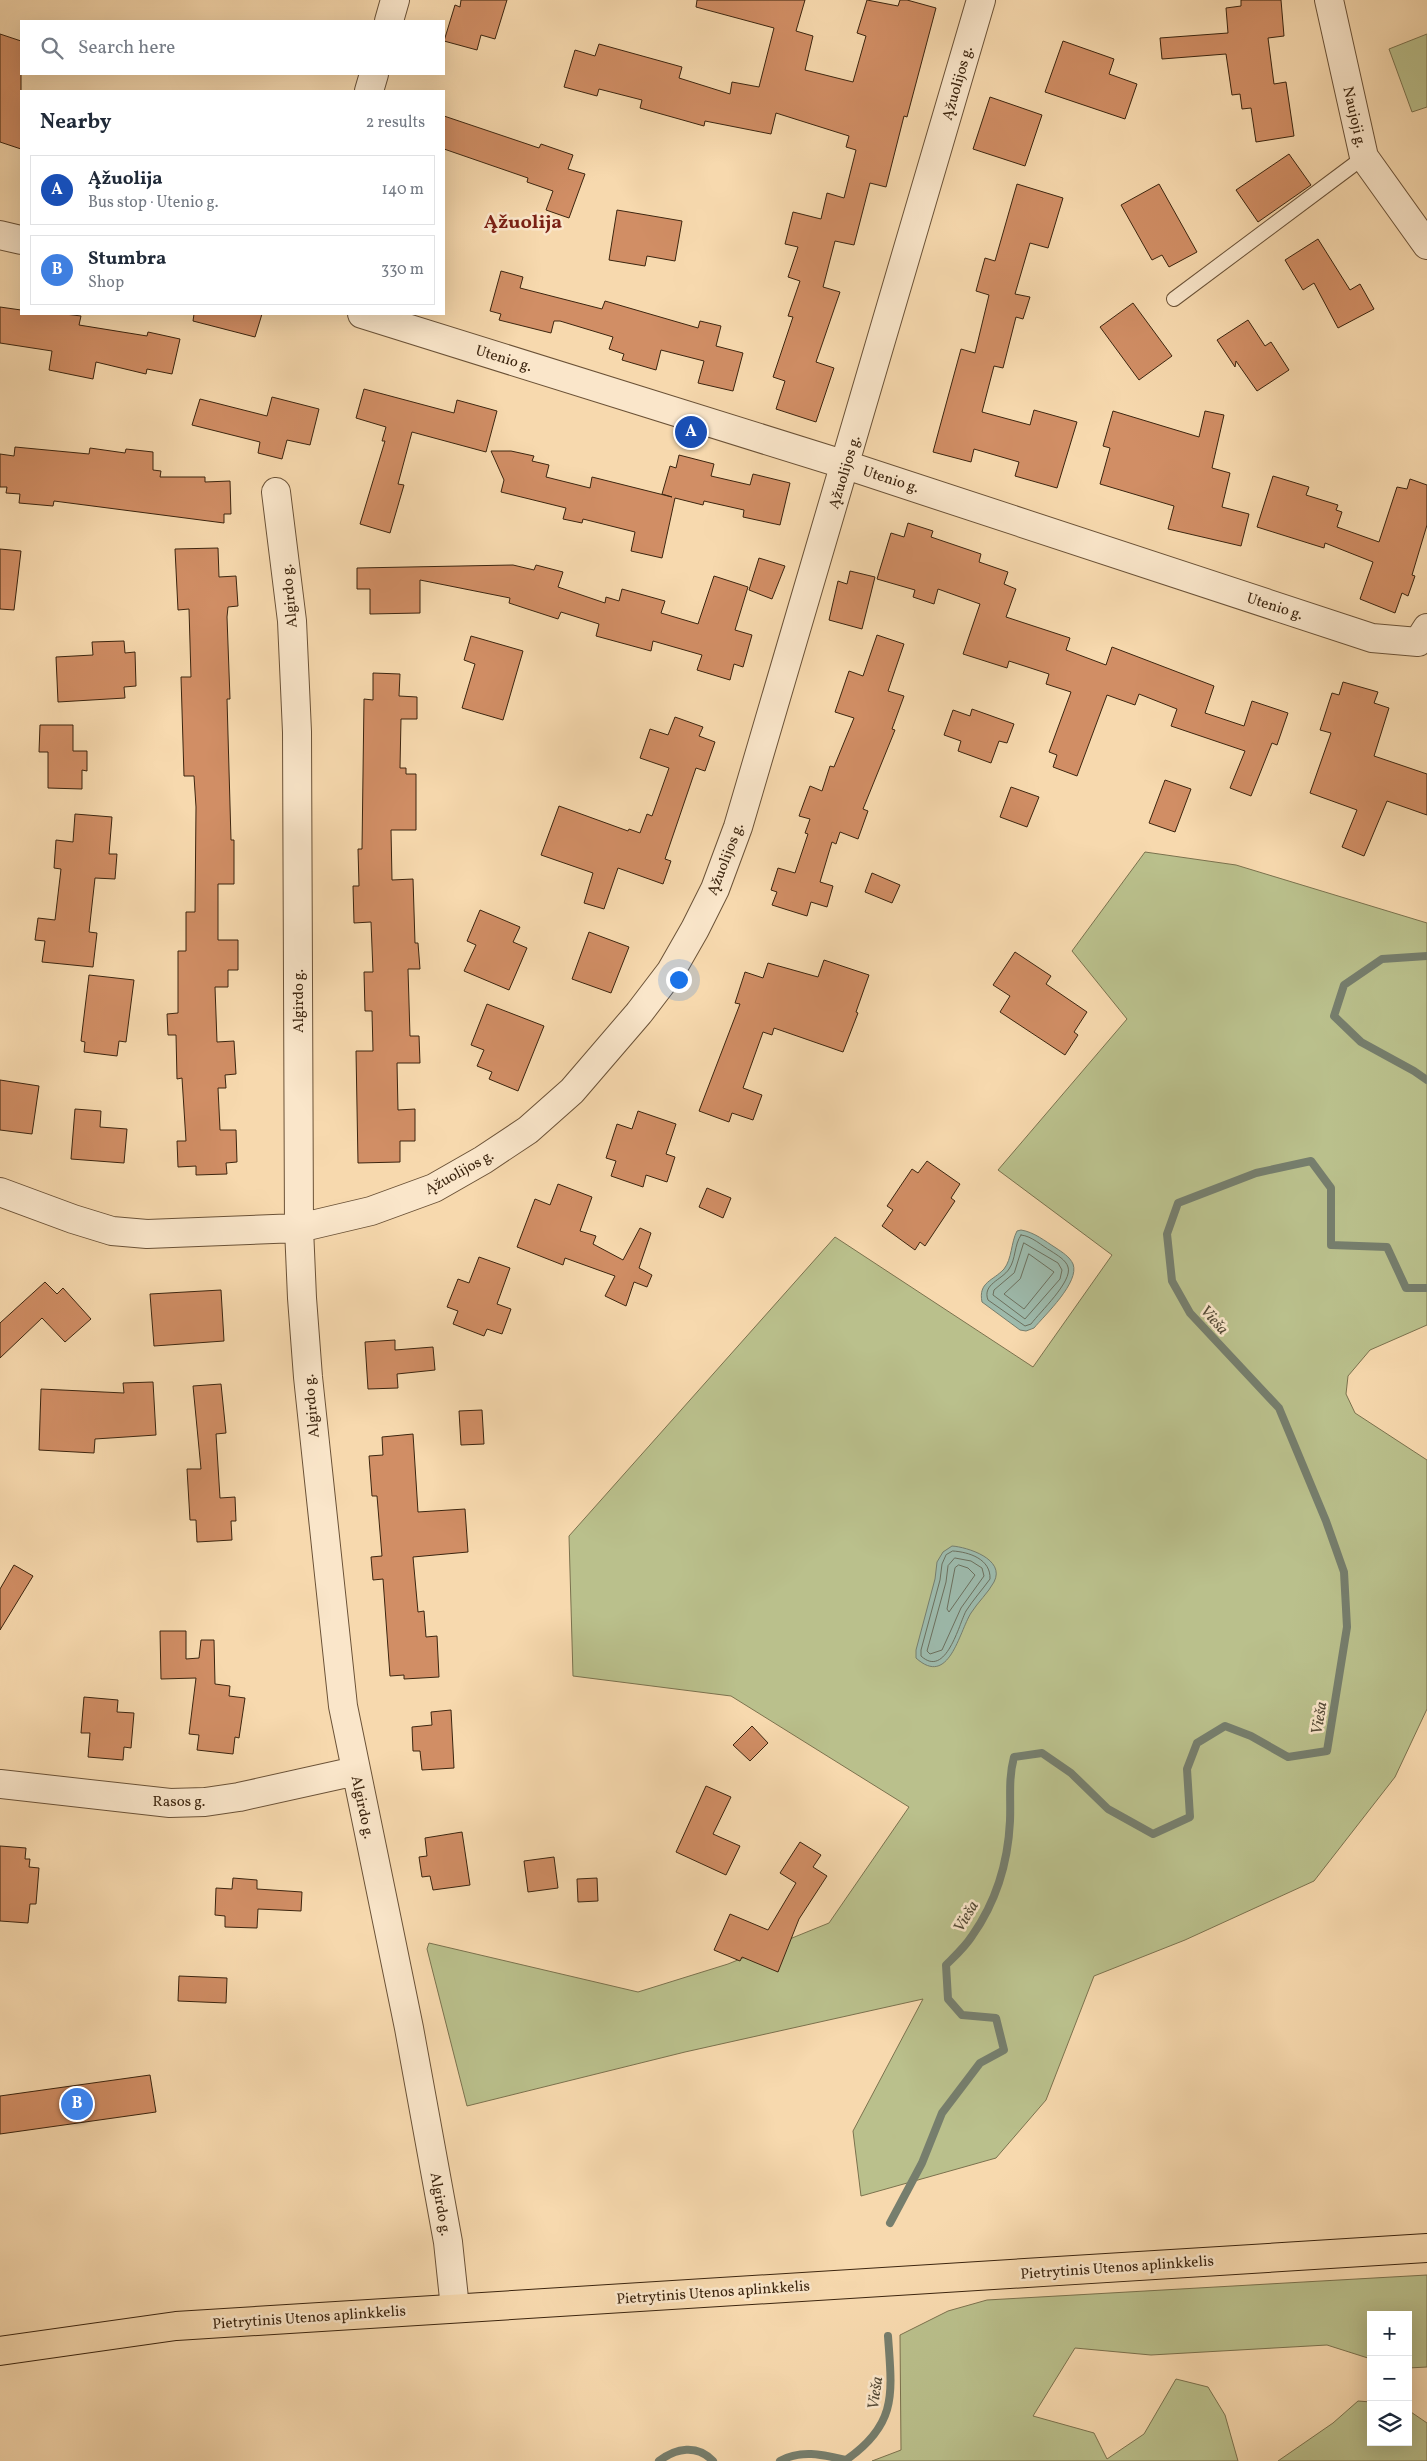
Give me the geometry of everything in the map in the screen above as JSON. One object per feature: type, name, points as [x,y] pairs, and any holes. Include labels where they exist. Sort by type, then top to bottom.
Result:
[{"type":"highway","name":"Pietrytinis Utenos aplinkkelis","points":[[0,2351],[176,2326],[1427,2248]]},
{"type":"street","points":[[389,20],[395,0]]},
{"type":"street","name":"Ąžuolijos g.","points":[[0,1192],[73,1220],[112,1231],[157,1234],[299,1228],[371,1211],[434,1188],[483,1160],[528,1130],[572,1091],[639,1013],[671,971],[715,889],[738,828],[981,0]]},
{"type":"street","name":"Naujoji g.","points":[[1329,0],[1364,157],[1427,245]]},
{"type":"street","points":[[369,90],[374,75]]},
{"type":"street","points":[[0,234],[20,240]]},
{"type":"street","name":"Utenio g.","points":[[365,315],[846,465],[1372,638],[1423,635]]},
{"type":"street","name":"Algirdo g.","points":[[276,492],[292,621],[297,732],[299,1228],[302,1298],[319,1499],[343,1706],[408,2028],[446,2232],[455,2308]]},
{"type":"street","name":"Rasos g.","points":[[0,1784],[170,1803],[238,1797],[356,1771]]},
{"type":"lane","points":[[1174,299],[1364,157]]},
{"type":"green space","points":[[1427,34],[1427,107],[1412,112],[1389,49]]},
{"type":"green space","points":[[1145,852],[1236,865],[1427,923],[1427,1325],[1370,1350],[1348,1376],[1346,1394],[1355,1413],[1427,1460],[1427,1709],[1395,1777],[1314,1881],[1185,1940],[1094,1976],[1046,2100],[996,2158],[861,2196],[853,2131],[923,1999],[685,2052],[467,2106],[427,1949],[429,1943],[638,1992],[728,1964],[829,1923],[909,1807],[731,1696],[573,1676],[569,1536],[835,1237],[1033,1367],[1112,1255],[998,1170],[1127,1019],[1072,951]]},
{"type":"green space","points":[[1427,2275],[1427,2367],[1412,2368],[1412,2311],[1367,2311],[1367,2358],[1327,2345],[1151,2355],[1075,2348],[1033,2416],[1094,2433],[1107,2459],[1144,2434],[1176,2379],[1208,2387],[1225,2415],[1238,2461],[872,2461],[901,2450],[900,2335],[948,2311],[987,2300]]},
{"type":"green space","points":[[1358,2401],[1367,2402],[1367,2446],[1412,2446],[1412,2413],[1427,2423],[1427,2461],[1278,2461],[1333,2423]]},
{"type":"water","points":[[1021,1230],[1035,1235],[1063,1253],[1072,1261],[1074,1271],[1067,1289],[1053,1307],[1034,1328],[1026,1331],[1020,1330],[982,1302],[981,1295],[987,1282],[1000,1273],[1007,1265],[1015,1235],[1017,1231]]},
{"type":"water","points":[[952,1546],[967,1549],[983,1556],[995,1567],[996,1574],[992,1586],[971,1613],[957,1643],[945,1662],[937,1666],[927,1665],[916,1658],[916,1650],[935,1579],[937,1562],[943,1552]]},
{"type":"building","points":[[461,0],[507,0],[495,39],[481,35],[477,50],[445,41],[455,5],[460,7]]},
{"type":"building","points":[[697,0],[805,0],[796,31],[813,36],[805,70],[853,82],[866,36],[857,33],[867,0],[898,6],[900,0],[907,0],[936,8],[907,117],[904,116],[886,187],[870,183],[854,245],[835,241],[823,287],[840,292],[816,362],[834,368],[816,422],[776,409],[785,381],[773,377],[793,317],[788,316],[800,281],[788,277],[798,247],[785,244],[793,212],[821,219],[827,193],[844,198],[856,150],[846,147],[849,136],[776,113],[771,134],[705,121],[704,126],[640,108],[642,100],[599,89],[597,96],[564,87],[575,50],[595,56],[599,44],[682,67],[679,78],[730,94],[732,82],[759,87],[774,28],[696,7]]},
{"type":"building","points":[[1241,0],[1281,0],[1284,36],[1268,38],[1274,84],[1286,82],[1294,136],[1256,142],[1251,108],[1242,109],[1240,94],[1232,95],[1226,54],[1162,59],[1160,38],[1228,33],[1226,8],[1241,6]]},
{"type":"building","points":[[0,34],[20,41],[20,149],[0,142]]},
{"type":"building","points":[[1063,41],[1114,59],[1109,74],[1137,84],[1125,119],[1045,92]]},
{"type":"building","points":[[990,97],[1042,115],[1025,166],[973,149]]},
{"type":"building","points":[[445,116],[539,148],[541,144],[573,155],[568,169],[585,174],[569,218],[546,210],[553,191],[527,182],[528,178],[445,149]]},
{"type":"building","points":[[1289,154],[1311,185],[1258,222],[1236,190]]},
{"type":"building","points":[[1017,184],[1063,198],[1048,248],[1030,243],[1015,294],[1030,297],[1023,319],[1016,317],[1003,368],[994,366],[982,412],[1030,425],[1034,410],[1077,422],[1057,488],[1015,476],[1019,462],[974,449],[971,462],[933,452],[961,349],[975,353],[989,295],[976,291],[985,258],[995,261]]},
{"type":"building","points":[[1159,184],[1197,252],[1169,267],[1162,255],[1152,260],[1121,205]]},
{"type":"building","points":[[617,210],[682,221],[675,261],[647,256],[645,266],[609,260]]},
{"type":"building","points":[[1318,239],[1350,290],[1360,284],[1374,309],[1338,328],[1314,283],[1303,290],[1285,260]]},
{"type":"building","points":[[501,271],[523,277],[520,288],[602,309],[605,301],[698,328],[700,321],[721,326],[716,346],[743,353],[733,391],[698,383],[704,361],[661,350],[656,370],[622,360],[624,354],[609,349],[613,337],[560,321],[554,321],[551,333],[499,320],[501,314],[490,311]]},
{"type":"building","points":[[1133,303],[1172,356],[1139,380],[1100,327]]},
{"type":"building","points":[[0,307],[20,310],[20,315],[81,316],[79,325],[147,336],[148,332],[180,339],[172,374],[147,369],[146,374],[96,362],[93,379],[49,370],[52,351],[0,343]]},
{"type":"building","points":[[194,315],[262,315],[255,337],[193,321]]},
{"type":"building","points":[[1248,320],[1265,346],[1271,342],[1289,370],[1257,391],[1236,361],[1235,367],[1217,340]]},
{"type":"building","points":[[364,389],[454,413],[457,400],[497,411],[486,452],[412,432],[398,484],[404,485],[390,533],[360,524],[385,441],[382,441],[386,427],[356,418]]},
{"type":"building","points":[[272,397],[319,409],[310,445],[287,440],[282,459],[258,453],[260,442],[192,425],[200,399],[267,416]]},
{"type":"building","points":[[1113,411],[1199,437],[1205,411],[1224,415],[1212,468],[1230,473],[1222,507],[1249,514],[1241,546],[1168,529],[1174,506],[1100,484],[1110,448],[1103,446]]},
{"type":"building","points":[[15,447],[89,454],[90,448],[125,453],[126,449],[153,452],[153,470],[161,471],[160,477],[205,477],[205,482],[230,481],[231,514],[224,514],[224,523],[54,501],[53,506],[19,503],[20,494],[6,493],[7,487],[0,487],[0,454],[14,456]]},
{"type":"building","points":[[491,451],[511,451],[534,456],[532,461],[549,465],[546,477],[590,488],[592,477],[672,497],[662,494],[670,466],[676,468],[679,455],[714,464],[711,476],[750,485],[753,474],[790,483],[780,525],[743,517],[744,510],[704,501],[703,505],[675,498],[662,558],[631,551],[635,532],[583,519],[582,523],[563,519],[566,508],[501,492],[504,480]]},
{"type":"building","points":[[1273,476],[1309,487],[1306,495],[1338,505],[1336,510],[1342,512],[1337,527],[1379,542],[1397,487],[1407,489],[1410,479],[1427,485],[1427,525],[1412,575],[1415,576],[1408,596],[1402,593],[1395,613],[1360,599],[1373,562],[1325,543],[1324,548],[1257,527]]},
{"type":"building","points":[[908,523],[933,531],[931,537],[981,554],[979,562],[1008,572],[1004,584],[1016,589],[1006,617],[1070,638],[1066,650],[1106,665],[1112,647],[1214,686],[1205,713],[1244,726],[1252,701],[1288,713],[1277,745],[1272,743],[1251,796],[1230,788],[1245,751],[1171,726],[1177,709],[1139,694],[1135,705],[1107,695],[1077,776],[1053,767],[1057,755],[1049,752],[1071,692],[1046,684],[1049,674],[1009,661],[1007,668],[963,654],[980,604],[938,589],[934,604],[913,597],[915,590],[877,579],[891,533],[904,537]]},
{"type":"building","points":[[218,548],[219,577],[236,576],[238,606],[228,607],[227,617],[230,699],[227,699],[231,840],[234,840],[234,884],[218,884],[218,940],[238,940],[238,970],[228,970],[228,987],[215,987],[217,1042],[234,1041],[236,1074],[225,1075],[226,1088],[218,1088],[220,1130],[236,1130],[237,1162],[226,1163],[227,1174],[196,1175],[196,1166],[178,1167],[177,1141],[186,1141],[182,1078],[177,1079],[176,1035],[168,1035],[167,1014],[178,1013],[178,951],[186,951],[186,912],[195,912],[196,807],[194,776],[184,776],[181,677],[191,677],[189,609],[178,610],[175,549]]},
{"type":"building","points":[[0,549],[21,551],[14,610],[0,609]]},
{"type":"building","points":[[759,558],[785,566],[772,599],[749,590]]},
{"type":"building","points":[[513,565],[534,570],[536,565],[563,572],[558,587],[605,603],[606,597],[619,601],[622,589],[665,601],[661,613],[698,624],[714,576],[748,587],[735,630],[752,635],[743,667],[734,664],[730,680],[697,670],[702,655],[653,641],[651,651],[596,636],[599,624],[561,612],[558,619],[509,603],[510,598],[420,580],[420,613],[370,614],[370,589],[357,589],[357,568]]},
{"type":"building","points":[[850,571],[875,577],[862,629],[829,620],[838,581],[847,584]]},
{"type":"building","points":[[877,635],[904,644],[888,691],[904,696],[892,729],[895,730],[863,809],[868,811],[858,839],[840,832],[836,844],[832,842],[820,882],[833,886],[827,907],[811,902],[807,916],[772,905],[777,892],[771,890],[778,868],[795,873],[808,834],[805,833],[810,819],[799,816],[810,786],[822,791],[830,766],[834,767],[854,718],[835,712],[849,671],[863,676]]},
{"type":"building","points":[[471,636],[523,651],[503,720],[462,708],[475,664],[464,660]]},
{"type":"building","points":[[124,641],[125,653],[135,652],[136,686],[124,687],[125,698],[58,702],[56,657],[93,655],[92,642]]},
{"type":"building","points":[[373,673],[400,674],[399,696],[417,697],[417,719],[401,719],[400,768],[406,768],[406,774],[416,774],[416,830],[391,830],[392,880],[413,879],[415,943],[418,943],[420,969],[408,969],[410,1036],[419,1036],[420,1063],[397,1063],[398,1110],[415,1109],[415,1141],[400,1141],[400,1162],[358,1163],[356,1051],[373,1051],[372,1011],[365,1011],[364,972],[373,972],[371,922],[354,923],[353,886],[359,886],[358,849],[362,849],[364,699],[373,700]]},
{"type":"building","points":[[1343,682],[1378,692],[1374,703],[1389,708],[1374,756],[1427,774],[1427,815],[1387,801],[1364,856],[1342,847],[1357,810],[1310,793],[1331,733],[1320,730],[1332,693],[1339,695]]},
{"type":"building","points":[[972,709],[1014,724],[1007,743],[999,741],[991,763],[958,751],[961,741],[944,735],[953,710],[970,716]]},
{"type":"building","points":[[675,717],[703,727],[699,736],[715,742],[705,771],[696,768],[665,859],[671,861],[663,884],[618,868],[604,909],[584,903],[593,873],[541,855],[559,806],[628,831],[629,829],[640,833],[647,814],[652,816],[669,768],[640,758],[650,729],[668,735]]},
{"type":"building","points":[[40,725],[73,725],[73,751],[87,751],[87,771],[82,770],[82,789],[48,788],[48,752],[39,752]]},
{"type":"building","points":[[1165,780],[1191,789],[1175,832],[1149,823]]},
{"type":"building","points":[[1011,787],[1039,797],[1027,827],[1000,817]]},
{"type":"building","points":[[75,814],[112,817],[109,854],[117,854],[115,879],[95,878],[89,932],[97,933],[93,967],[42,962],[45,941],[35,940],[38,918],[55,920],[61,869],[54,868],[56,840],[73,842]]},
{"type":"building","points":[[872,873],[900,885],[892,903],[865,892]]},
{"type":"building","points":[[480,910],[520,927],[513,942],[527,948],[509,990],[464,971],[476,945],[467,941]]},
{"type":"building","points":[[589,932],[629,947],[611,993],[572,979]]},
{"type":"building","points":[[1015,952],[1051,976],[1046,984],[1087,1012],[1074,1032],[1078,1035],[1065,1055],[1000,1012],[1010,996],[993,985]]},
{"type":"building","points":[[824,960],[869,975],[856,1012],[858,1013],[843,1052],[774,1028],[772,1035],[763,1032],[743,1088],[762,1095],[753,1120],[732,1113],[729,1122],[699,1111],[740,1004],[735,1003],[745,972],[763,978],[768,963],[818,977]]},
{"type":"building","points":[[89,975],[134,980],[126,1042],[119,1041],[117,1056],[84,1052],[85,1042],[81,1041]]},
{"type":"building","points":[[487,1004],[544,1026],[518,1091],[489,1079],[492,1072],[477,1066],[484,1050],[471,1045]]},
{"type":"building","points":[[0,1080],[39,1086],[32,1134],[0,1130]]},
{"type":"building","points":[[75,1109],[101,1111],[100,1127],[127,1129],[124,1163],[71,1159]]},
{"type":"building","points":[[638,1111],[676,1124],[666,1154],[675,1157],[667,1182],[646,1175],[643,1187],[611,1176],[616,1161],[606,1158],[617,1124],[632,1129]]},
{"type":"building","points":[[927,1161],[960,1184],[951,1198],[955,1201],[925,1246],[920,1242],[915,1250],[882,1226],[893,1210],[887,1206],[912,1169],[918,1173]]},
{"type":"building","points":[[558,1184],[592,1197],[580,1231],[596,1236],[593,1244],[623,1260],[640,1228],[651,1233],[639,1268],[652,1275],[647,1287],[634,1282],[626,1306],[605,1296],[615,1276],[565,1258],[563,1265],[517,1247],[535,1199],[550,1205]]},
{"type":"building","points":[[707,1188],[731,1198],[723,1218],[699,1207]]},
{"type":"building","points":[[479,1257],[510,1268],[497,1304],[511,1309],[502,1334],[487,1329],[484,1336],[453,1324],[458,1311],[447,1307],[458,1279],[469,1283]]},
{"type":"building","points":[[45,1282],[57,1294],[63,1288],[91,1319],[65,1342],[42,1318],[0,1358],[0,1323]]},
{"type":"building","points":[[221,1290],[224,1341],[154,1346],[150,1294]]},
{"type":"building","points":[[395,1340],[395,1350],[433,1347],[435,1370],[397,1374],[398,1388],[368,1389],[365,1342]]},
{"type":"building","points":[[153,1382],[156,1435],[95,1439],[94,1453],[39,1450],[41,1389],[124,1393],[123,1383]]},
{"type":"building","points":[[221,1384],[226,1433],[216,1434],[220,1498],[235,1497],[236,1521],[231,1521],[232,1540],[197,1542],[196,1520],[190,1520],[187,1469],[201,1469],[193,1386]]},
{"type":"building","points":[[482,1410],[484,1444],[461,1445],[459,1411]]},
{"type":"building","points":[[413,1434],[418,1512],[465,1509],[468,1552],[413,1557],[418,1612],[424,1611],[426,1637],[437,1636],[439,1677],[404,1679],[404,1675],[390,1676],[383,1579],[373,1580],[371,1557],[382,1556],[377,1496],[372,1496],[369,1456],[383,1455],[382,1437]]},
{"type":"building","points":[[14,1565],[33,1576],[0,1630],[0,1589]]},
{"type":"building","points":[[160,1631],[186,1631],[186,1659],[199,1658],[201,1640],[214,1640],[215,1684],[230,1686],[229,1696],[245,1698],[239,1738],[235,1737],[233,1754],[197,1750],[199,1735],[189,1734],[196,1678],[161,1679]]},
{"type":"building","points":[[84,1697],[118,1700],[117,1712],[134,1713],[131,1748],[124,1747],[123,1760],[88,1757],[90,1733],[81,1733]]},
{"type":"building","points":[[451,1710],[454,1768],[422,1770],[420,1751],[413,1751],[412,1727],[432,1725],[431,1712]]},
{"type":"building","points":[[752,1726],[768,1743],[750,1761],[733,1745]]},
{"type":"building","points":[[706,1786],[731,1797],[713,1834],[740,1846],[726,1875],[676,1852]]},
{"type":"building","points":[[462,1832],[470,1885],[433,1890],[430,1876],[422,1877],[419,1857],[427,1856],[425,1838]]},
{"type":"building","points":[[800,1842],[821,1855],[813,1867],[827,1876],[799,1919],[778,1972],[742,1957],[740,1961],[714,1950],[730,1914],[768,1930],[796,1883],[780,1873]]},
{"type":"building","points":[[0,1846],[26,1848],[25,1859],[30,1859],[29,1867],[39,1868],[36,1904],[30,1904],[28,1923],[0,1921]]},
{"type":"building","points":[[554,1857],[558,1888],[528,1892],[524,1861]]},
{"type":"building","points":[[233,1878],[257,1880],[257,1889],[302,1892],[301,1911],[258,1909],[257,1928],[225,1927],[225,1916],[215,1915],[216,1888],[232,1889]]},
{"type":"building","points":[[597,1878],[598,1901],[578,1902],[577,1879]]},
{"type":"building","points":[[179,1976],[227,1978],[226,2003],[178,2001]]},
{"type":"building","points":[[150,2075],[156,2112],[0,2134],[0,2096]]},
{"type":"waterway","name":"Vieša","points":[[1427,956],[1382,959],[1344,985],[1334,1016],[1361,1042],[1427,1080]]},
{"type":"waterway","name":"Vieša","points":[[890,2223],[922,2163],[942,2113],[980,2063],[1004,2050],[996,2018],[962,2015],[948,1999],[946,1965],[966,1944],[980,1923],[988,1910],[999,1881],[1009,1837],[1010,1781],[1014,1757],[1042,1753],[1071,1773],[1108,1809],[1153,1834],[1190,1817],[1187,1769],[1197,1743],[1225,1726],[1251,1736],[1288,1757],[1327,1751],[1347,1627],[1344,1572],[1326,1521],[1279,1408],[1190,1313],[1172,1281],[1167,1234],[1178,1203],[1256,1173],[1311,1161],[1331,1188],[1331,1245],[1387,1247],[1406,1288],[1427,1288]]},
{"type":"waterway","name":"Vieša","points":[[780,2461],[788,2457],[804,2454],[846,2460],[863,2447],[883,2420],[888,2406],[890,2391],[888,2336]]},
{"type":"waterway","name":"Vieša","points":[[659,2461],[672,2453],[686,2450],[700,2452],[713,2461]]},
{"type":"place","name":"Ąžuolija","points":[[691,432]]},
{"type":"place","name":"Stumbra","points":[[77,2104]]},
{"type":"district","name":"Ąžuolija","points":[[523,221]]}]
